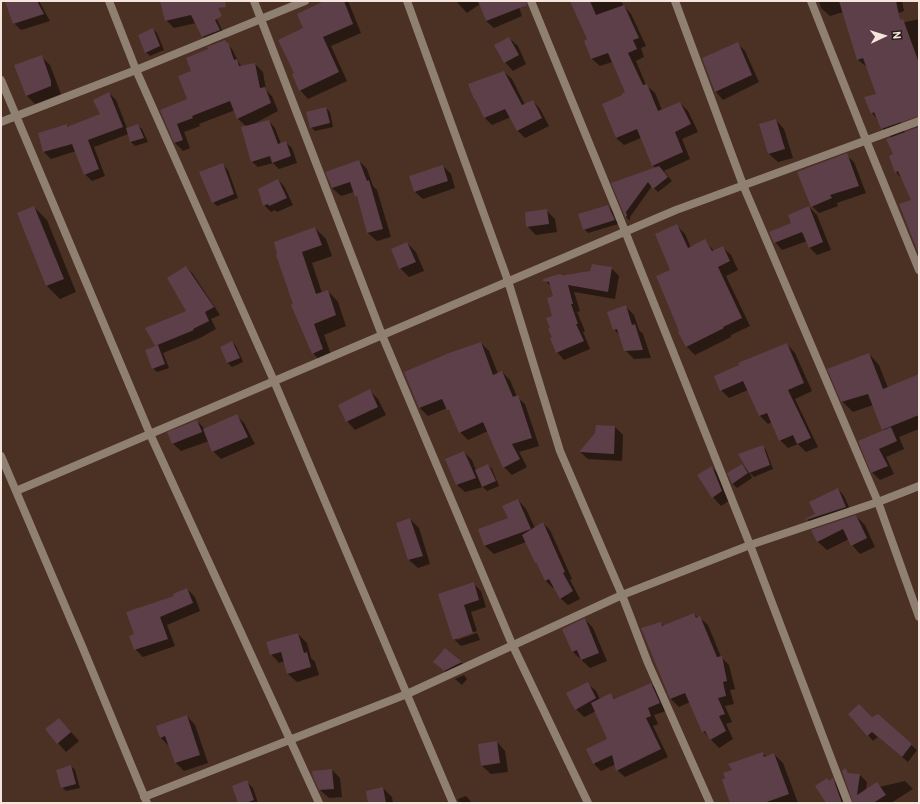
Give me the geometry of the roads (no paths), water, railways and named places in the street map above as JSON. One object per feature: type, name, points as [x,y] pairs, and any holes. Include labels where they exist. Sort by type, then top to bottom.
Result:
[{"type":"street","points":[[109,1],[136,70],[274,382],[453,803]]},
{"type":"street","points":[[254,1],[382,335],[512,644],[588,803]]},
{"type":"street","points":[[1,122],[136,70],[305,1]]},
{"type":"street","points":[[407,1],[508,281],[560,451],[622,595],[648,663],[710,803]]},
{"type":"street","points":[[531,1],[625,231],[750,545],[848,803]]},
{"type":"street","points":[[675,1],[743,185],[878,502],[919,617]]},
{"type":"street","points":[[811,1],[919,270]]},
{"type":"street","points":[[1,80],[150,434],[319,803]]},
{"type":"street","points":[[16,491],[676,210],[919,121]]},
{"type":"street","points":[[1,456],[82,646],[145,800],[290,740],[407,694],[512,644],[622,595],[750,545],[878,502],[919,486]]}]
